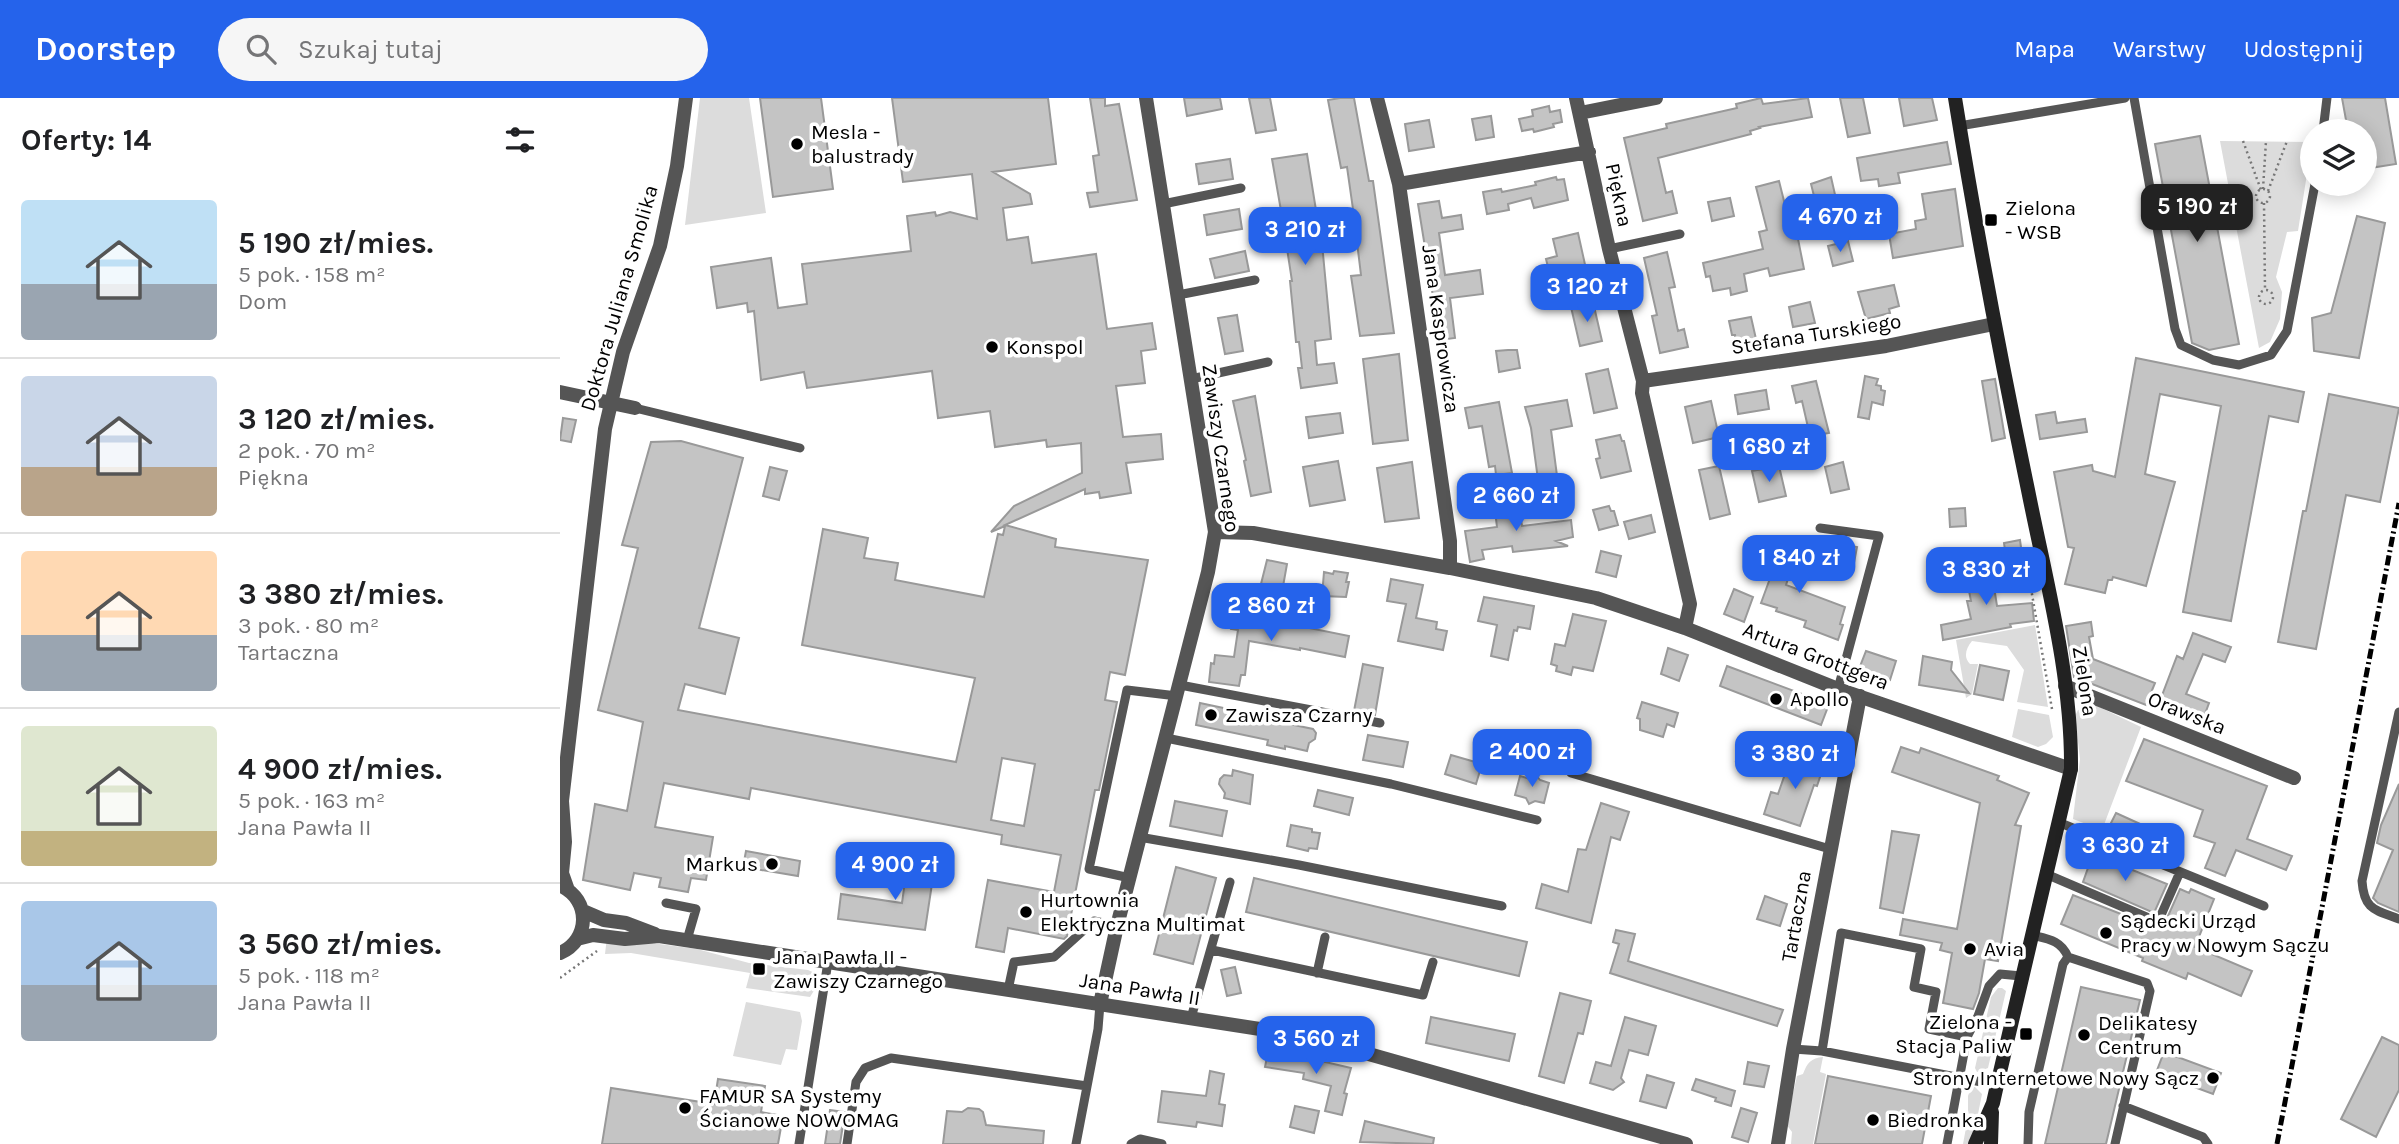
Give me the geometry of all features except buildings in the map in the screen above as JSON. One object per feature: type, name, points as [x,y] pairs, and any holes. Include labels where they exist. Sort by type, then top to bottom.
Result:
[{"type":"street","name":"Doktora Juliana Smolika","points":[[564,888],[562,873],[565,842],[561,805],[605,429],[623,352],[660,246],[677,166],[686,98]]},
{"type":"street","name":"Zawiszy Czarnego","points":[[1100,1004],[1139,837],[1167,738],[1208,572],[1215,532],[1146,98]]},
{"type":"street","name":"Jana Kasprowicza","points":[[1377,98],[1399,184],[1450,541],[1450,568]]},
{"type":"street","points":[[1578,105],[1656,98]]},
{"type":"street","name":"Zielona","points":[[1955,98],[1994,324],[2051,604],[2071,739],[2071,769],[1993,1103],[1991,1144]]},
{"type":"street","name":"Piękna","points":[[1578,105],[1609,249],[1643,382],[1642,393],[1690,604],[1685,628]]},
{"type":"street","points":[[1399,184],[1589,152]]},
{"type":"street","name":"Stefana Turskiego","points":[[1643,382],[1886,346],[1994,324]]},
{"type":"street","points":[[560,392],[635,408]]},
{"type":"street","name":"Artura Grottgera","points":[[1215,532],[1253,533],[1450,568],[1596,598],[1685,628],[1838,689],[2071,769]]},
{"type":"street","name":"Orawska","points":[[2065,686],[2294,778]]},
{"type":"street","name":"Tartaczna","points":[[1778,1144],[1793,1049],[1860,696]]},
{"type":"street","points":[[560,953],[578,939],[584,920],[579,901],[564,888]]},
{"type":"street","name":"Jana Pawła II","points":[[583,911],[659,936]]},
{"type":"street","name":"Jana Pawła II","points":[[578,939],[593,935],[625,939],[659,936],[1313,1039],[1686,1144]]},
{"type":"street","name":"Zielona","points":[[1975,1144],[1993,1103]]},
{"type":"lane","points":[[1959,125],[2126,98]]},
{"type":"lane","points":[[2134,98],[2175,329],[2181,345],[2213,360],[2239,365],[2271,355],[2287,331],[2313,196]]},
{"type":"lane","points":[[2324,119],[2327,98]]},
{"type":"lane","points":[[1163,204],[1241,188]]},
{"type":"lane","points":[[1609,249],[1680,234]]},
{"type":"lane","points":[[1178,295],[1255,280]]},
{"type":"lane","points":[[1191,379],[1268,362]]},
{"type":"lane","points":[[635,408],[800,448]]},
{"type":"lane","points":[[1820,528],[1879,536],[1838,689]]},
{"type":"lane","points":[[1130,877],[1089,869],[1127,690],[1178,690],[1380,723]]},
{"type":"lane","points":[[2399,712],[2362,881],[2363,897],[2371,908],[2399,919]]},
{"type":"lane","points":[[1167,738],[1391,784],[1536,820]]},
{"type":"lane","points":[[1571,773],[1830,849]]},
{"type":"lane","points":[[2058,822],[2264,906]]},
{"type":"lane","points":[[1139,837],[1299,865],[1502,906]]},
{"type":"lane","points":[[2046,874],[2158,922],[2180,872]]},
{"type":"lane","points":[[1191,1018],[1230,882]]},
{"type":"lane","points":[[666,903],[696,909],[687,940]]},
{"type":"lane","points":[[1008,989],[1014,962],[1054,957],[1094,921],[1117,926]]},
{"type":"lane","points":[[1822,1051],[1841,933],[1921,949],[1914,987],[1936,992],[1929,1029],[1967,1037]]},
{"type":"lane","points":[[2031,935],[2055,940],[2064,947],[2068,957],[2147,984],[2150,991],[2115,1144]]},
{"type":"lane","points":[[1317,973],[1325,937]]},
{"type":"lane","points":[[1212,950],[1423,995],[1433,962]]},
{"type":"lane","points":[[2028,1144],[2029,1112],[2063,964],[2068,957]]},
{"type":"lane","points":[[799,1144],[828,962]]},
{"type":"lane","points":[[1947,1144],[1967,1037],[1989,986],[2000,974],[2021,976]]},
{"type":"lane","points":[[1076,1144],[1100,1004]]},
{"type":"lane","points":[[1793,1049],[1822,1051],[1997,1085]]},
{"type":"lane","points":[[847,1144],[856,1082],[865,1068],[891,1058],[1087,1086]]},
{"type":"lane","points":[[2123,1106],[2203,1137],[2208,1144]]},
{"type":"lane","points":[[1131,1144],[1140,1139],[1162,1144]]},
{"type":"path","points":[[2244,141],[2264,190],[2271,197],[2264,204],[2265,289]]},
{"type":"path","points":[[2264,190],[2266,141]]},
{"type":"path","points":[[2264,204],[2256,195],[2264,190],[2287,141]]},
{"type":"path","points":[[2265,289],[2270,290],[2273,296],[2270,303],[2266,304],[2259,298],[2261,291],[2265,289]]},
{"type":"path","points":[[2029,574],[2053,713]]},
{"type":"path","points":[[560,978],[604,947]]},
{"type":"shaded area","points":[[700,98],[749,98],[766,213],[685,225]]},
{"type":"shaded area","points":[[2220,141],[2300,142],[2300,196],[2304,196],[2298,231],[2287,232],[2276,277],[2282,292],[2280,319],[2270,342],[2259,348]]},
{"type":"shaded area","points":[[2035,625],[2048,707],[2017,702],[2024,670],[2007,646],[1972,641],[1966,655],[1970,664],[1978,664],[1972,694],[1966,698],[1956,640]]},
{"type":"shaded area","points":[[2093,704],[2141,727],[2102,830],[2073,819],[2080,759],[2075,716],[2078,710]]},
{"type":"shaded area","points":[[2018,709],[2049,715],[2053,737],[2046,744],[2038,747],[2012,737]]},
{"type":"shaded area","points":[[607,937],[697,949],[749,963],[808,970],[817,974],[815,989],[810,997],[746,988],[750,973],[631,953],[605,954]]},
{"type":"shaded area","points":[[1998,988],[2006,991],[1988,1068],[1977,1072],[1975,1068],[1991,997]]},
{"type":"shaded area","points":[[746,1002],[800,1012],[802,1021],[797,1050],[786,1049],[781,1065],[733,1056]]},
{"type":"shaded area","points":[[1823,1057],[1820,1072],[1826,1074],[1813,1144],[1791,1144],[1792,1132],[1786,1124],[1797,1076],[1803,1074],[1812,1060]]},
{"type":"shaded area","points":[[1971,1087],[1975,1087],[1982,1094],[1972,1144],[1963,1144],[1968,1117],[1968,1096]]},
{"type":"railway","points":[[2277,1144],[2399,503]]},
{"type":"place","name":"Mesla - balustrady","points":[[797,144]]},
{"type":"place","name":"Zielona - WSB","points":[[1991,220]]},
{"type":"place","name":"Konspol","points":[[992,347]]},
{"type":"place","name":"Apollo","points":[[1776,699]]},
{"type":"place","name":"Zawisza Czarny","points":[[1211,715]]},
{"type":"place","name":"Markus","points":[[772,864]]},
{"type":"place","name":"Hurtownia Elektryczna Multimat","points":[[1026,912]]},
{"type":"place","name":"Sądecki Urząd Pracy w Nowym Sączu","points":[[2106,933]]},
{"type":"place","name":"Avia","points":[[1970,949]]},
{"type":"place","name":"Jana Pawła II - Zawiszy Czarnego","points":[[759,969]]},
{"type":"place","name":"Zielona - Stacja Paliw","points":[[2026,1034]]},
{"type":"place","name":"Delikatesy Centrum","points":[[2084,1035]]},
{"type":"place","name":"Strony Internetowe Nowy Sącz","points":[[2213,1078]]},
{"type":"place","name":"FAMUR SA Systemy Ścianowe NOWOMAG","points":[[685,1108]]},
{"type":"place","name":"Biedronka","points":[[1873,1120]]}]
